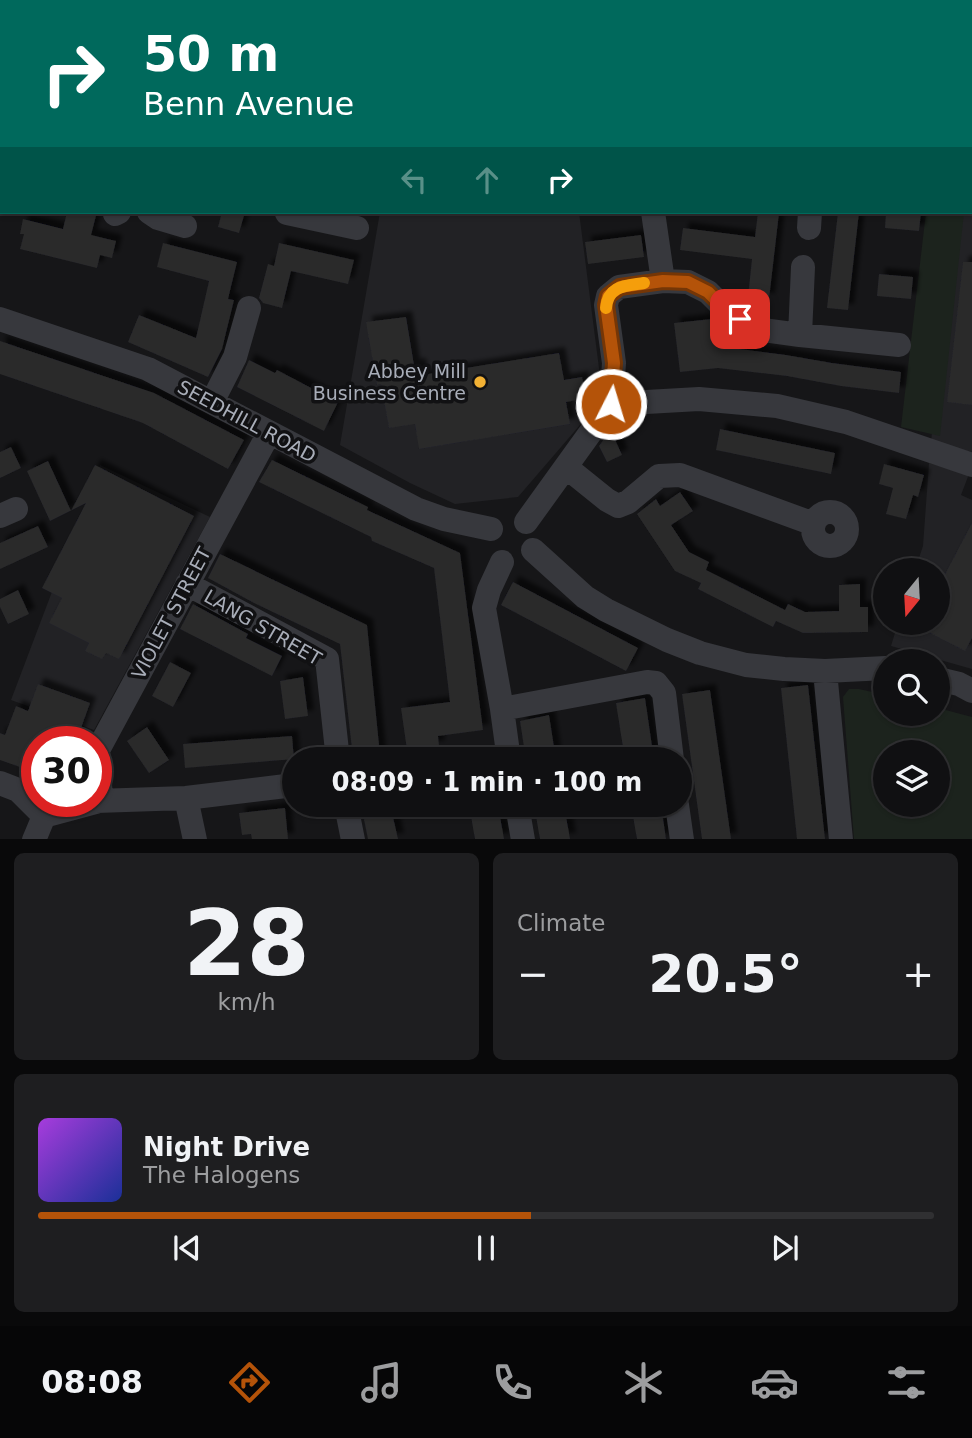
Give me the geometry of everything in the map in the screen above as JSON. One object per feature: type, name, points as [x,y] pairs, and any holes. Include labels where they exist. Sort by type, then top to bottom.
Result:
[{"type":"street","points":[[152,214],[185,226]]},
{"type":"street","points":[[653,214],[663,281]]},
{"type":"street","points":[[285,218],[357,228]]},
{"type":"street","points":[[800,335],[803,267]]},
{"type":"street","points":[[526,522],[611,404],[614,363],[606,305],[608,296],[620,287],[663,281],[688,282],[708,292],[728,312],[756,329],[899,345]]},
{"type":"street","points":[[212,402],[235,357],[248,308]]},
{"type":"street","name":"SEEDHILL ROAD","points":[[0,319],[148,369],[416,509],[444,519],[491,529]]},
{"type":"street","points":[[611,404],[698,399],[777,406],[846,422],[972,465]]},
{"type":"street","name":"VIOLET STREET","points":[[111,726],[269,433]]},
{"type":"street","points":[[566,467],[618,506],[628,502],[659,475],[680,475],[814,524]]},
{"type":"street","points":[[514,517],[526,522],[535,537],[533,550],[519,563],[502,562],[495,558],[489,547],[491,529],[496,523],[508,518],[514,517]]},
{"type":"street","points":[[533,550],[585,597],[606,610],[700,653],[746,665],[784,669],[825,671],[873,669]]},
{"type":"street","points":[[502,562],[484,608],[508,747]]},
{"type":"street","name":"LANG STREET","points":[[187,584],[327,659],[337,747]]},
{"type":"street","points":[[825,671],[841,839]]},
{"type":"street","points":[[950,681],[972,691]]},
{"type":"street","points":[[502,709],[656,682],[664,692],[670,747]]},
{"type":"street","points":[[0,783],[21,793]]},
{"type":"street","points":[[112,801],[186,798],[282,786]]},
{"type":"street","points":[[186,798],[195,839]]},
{"type":"street","points":[[34,839],[44,817]]},
{"type":"street","points":[[348,817],[353,839]]},
{"type":"street","points":[[519,817],[523,839]]},
{"type":"street","points":[[679,817],[682,839]]},
{"type":"shaded area","points":[[380,214],[579,214],[600,376],[598,404],[518,497],[455,504],[340,445]]},
{"type":"shaded area","points":[[926,214],[964,214],[940,436],[901,427]]},
{"type":"shaded area","points":[[949,214],[972,214],[972,452],[931,444]]},
{"type":"shaded area","points":[[929,463],[969,474],[961,495],[972,500],[972,669],[950,663],[950,649],[902,649],[891,646],[894,635],[950,635],[950,558],[919,558],[923,546]]},
{"type":"shaded area","points":[[100,465],[210,517],[96,726],[83,726],[11,700]]},
{"type":"shaded area","points":[[849,689],[873,692],[873,726],[950,726],[950,711],[972,717],[972,839],[854,839],[843,697]]},
{"type":"building","points":[[67,214],[96,214],[91,235],[116,241],[112,258],[100,255],[97,268],[20,249],[24,234],[20,234],[23,219],[63,229]]},
{"type":"building","points":[[221,214],[244,214],[239,233],[218,227]]},
{"type":"building","points":[[758,214],[779,214],[769,299],[748,297],[752,259],[680,250],[683,228],[755,237]]},
{"type":"building","points":[[838,214],[859,214],[848,310],[827,308]]},
{"type":"building","points":[[886,214],[921,214],[919,231],[885,228]]},
{"type":"building","points":[[641,235],[644,257],[588,264],[585,242]]},
{"type":"building","points":[[163,243],[237,262],[228,299],[234,300],[222,349],[208,377],[128,342],[139,315],[196,338],[209,281],[157,267]]},
{"type":"building","points":[[279,243],[354,260],[348,284],[291,271],[282,308],[263,303],[259,298],[268,264],[274,266]]},
{"type":"building","points":[[963,262],[972,262],[972,405],[947,402]]},
{"type":"building","points":[[879,274],[913,277],[911,299],[877,296]]},
{"type":"building","name":"Abbey Mill Business Centre","points":[[406,317],[414,365],[420,364],[422,375],[559,353],[564,380],[582,377],[586,398],[566,402],[570,424],[419,449],[415,424],[389,428],[381,384],[377,385],[366,322]]},
{"type":"building","points":[[712,319],[716,346],[901,372],[899,393],[718,368],[680,372],[674,323]]},
{"type":"building","points":[[0,341],[154,393],[244,440],[228,469],[143,423],[0,374]]},
{"type":"building","points":[[249,360],[275,373],[277,370],[338,402],[324,431],[237,387]]},
{"type":"building","points":[[720,429],[835,453],[831,474],[716,450]]},
{"type":"building","points":[[612,433],[622,455],[607,462],[599,446],[606,436]]},
{"type":"building","points":[[11,447],[21,468],[0,478],[0,452]]},
{"type":"building","points":[[272,460],[368,507],[367,510],[460,553],[483,730],[438,736],[439,746],[407,747],[401,708],[450,702],[434,568],[372,541],[371,537],[259,482]]},
{"type":"building","points":[[48,461],[71,511],[50,521],[27,471]]},
{"type":"building","points":[[884,464],[924,475],[918,497],[913,495],[906,519],[886,514],[893,488],[879,484]]},
{"type":"building","points":[[95,465],[194,516],[119,659],[106,653],[102,659],[85,651],[89,643],[49,623],[62,598],[42,588],[86,503],[71,510]]},
{"type":"building","points":[[680,492],[693,511],[671,525],[689,552],[709,562],[706,570],[785,610],[788,604],[805,612],[839,611],[839,585],[860,584],[860,607],[868,607],[868,632],[803,633],[776,621],[773,627],[698,589],[701,583],[675,571],[637,514],[656,499],[660,506]]},
{"type":"building","points":[[972,523],[972,638],[965,651],[934,635],[950,635],[950,565]]},
{"type":"building","points":[[38,526],[48,547],[0,569],[0,543]]},
{"type":"building","points":[[220,554],[367,625],[379,747],[352,747],[340,644],[208,578]]},
{"type":"building","points":[[513,582],[638,648],[626,671],[501,605]]},
{"type":"building","points":[[18,590],[29,614],[8,624],[0,607],[0,599]]},
{"type":"building","points":[[193,604],[248,634],[246,638],[282,656],[272,676],[180,629]]},
{"type":"building","points":[[170,662],[191,673],[173,707],[152,696]]},
{"type":"building","points":[[303,677],[308,716],[285,719],[280,681]]},
{"type":"building","points":[[38,684],[90,703],[82,726],[21,726],[21,767],[0,760],[0,733],[5,735],[16,706],[28,711]]},
{"type":"building","points":[[808,685],[825,839],[797,839],[781,688]]},
{"type":"building","points":[[710,690],[731,839],[702,839],[692,766],[692,747],[689,747],[682,694]]},
{"type":"building","points":[[645,698],[652,747],[623,747],[616,703]]},
{"type":"building","points":[[549,715],[554,747],[524,747],[520,721]]},
{"type":"building","points":[[147,727],[169,760],[149,773],[127,741]]},
{"type":"building","points":[[292,736],[293,747],[282,747],[282,760],[185,768],[183,744]]},
{"type":"building","points":[[282,808],[282,817],[286,817],[288,839],[252,839],[251,834],[242,835],[239,813]]},
{"type":"building","points":[[363,817],[393,817],[398,839],[368,839]]},
{"type":"building","points":[[471,817],[500,817],[504,839],[475,839]]},
{"type":"building","points":[[536,817],[566,817],[570,839],[540,839]]},
{"type":"building","points":[[633,817],[663,817],[666,839],[637,839]]},
{"type":"slow traffic","points":[[606,308],[608,296],[620,287],[644,283]]},
{"type":"place","name":"Abbey Mill Business Centre","points":[[480,382]]},
{"type":"route","points":[[611,404],[614,363],[606,305],[608,296],[620,287],[663,281],[688,282],[708,292],[728,312],[740,319]]}]
